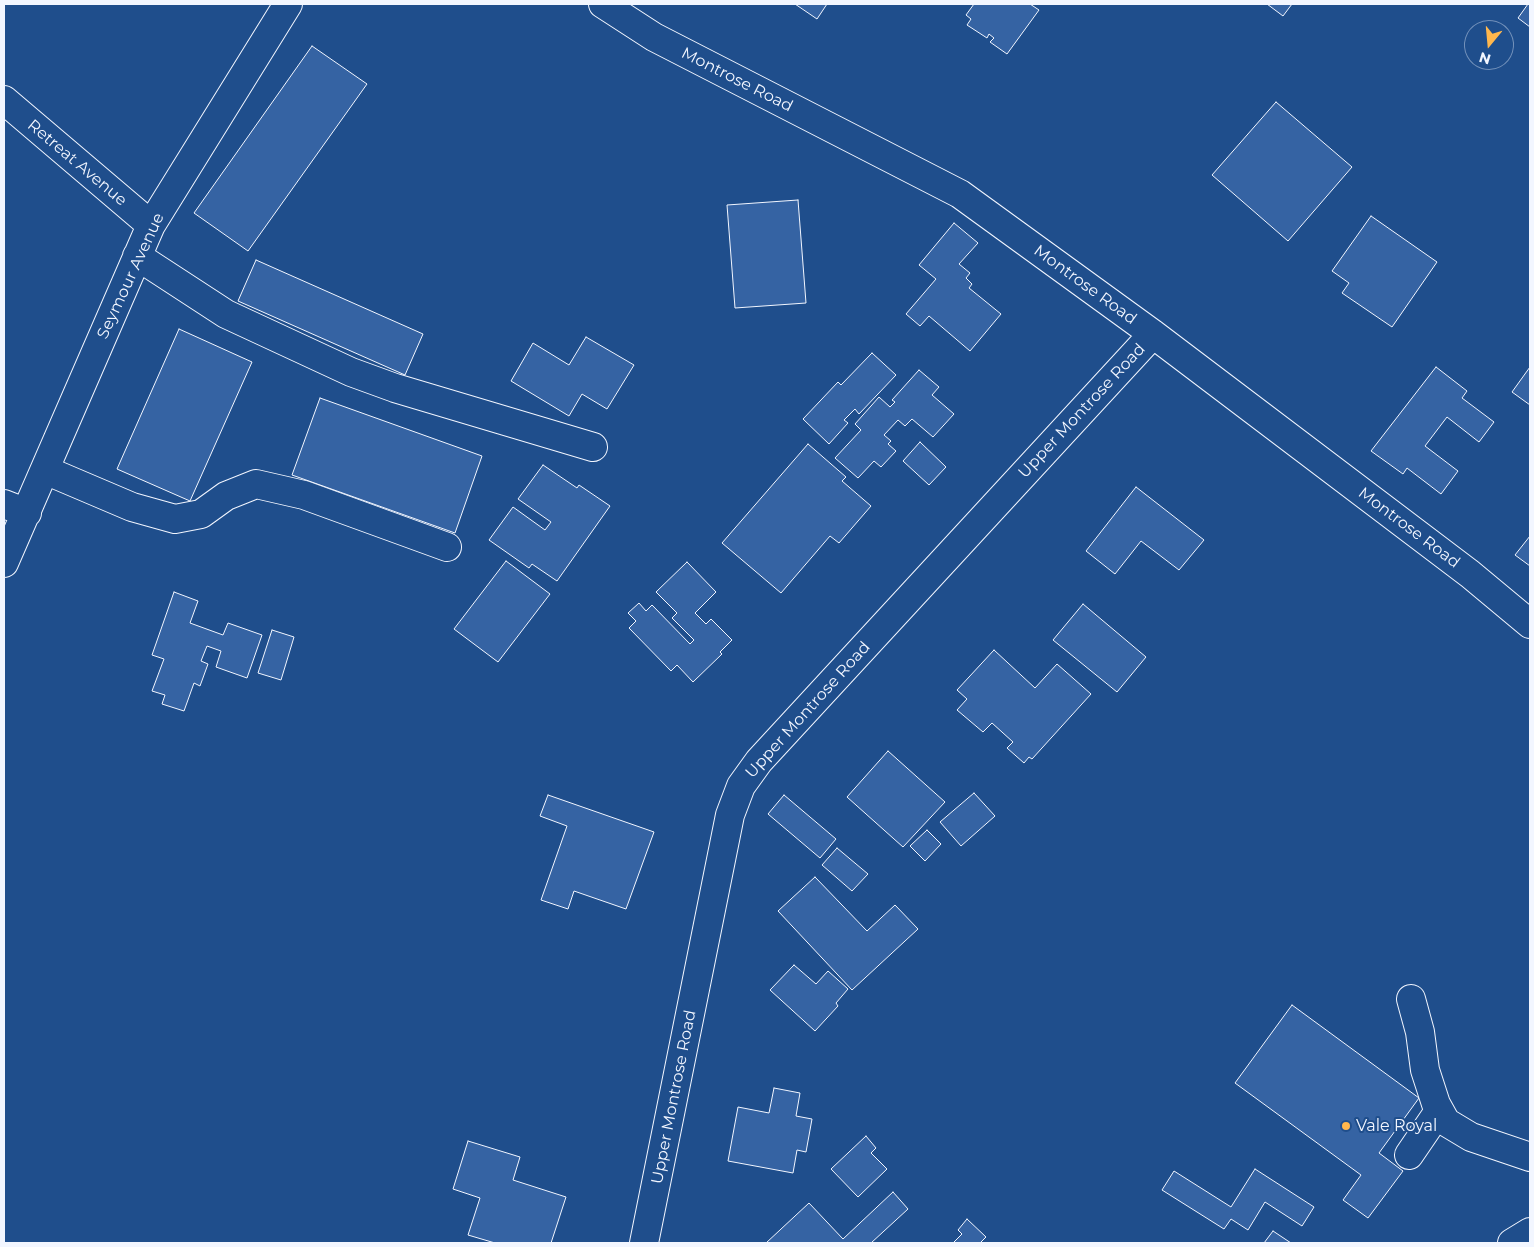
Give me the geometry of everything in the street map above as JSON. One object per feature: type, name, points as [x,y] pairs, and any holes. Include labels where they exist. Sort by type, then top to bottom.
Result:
[{"type":"street","name":"Seymour Avenue","points":[[4,563],[15,508],[45,470],[151,225],[288,4]]},
{"type":"street","name":"Montrose Road","points":[[603,4],[654,38],[960,194],[1153,334],[1470,574],[1530,624]]},
{"type":"street","name":"Retreat Avenue","points":[[4,100],[151,225]]},
{"type":"street","points":[[137,256],[226,314],[351,372],[395,388],[593,447]]},
{"type":"street","name":"Upper Montrose Road","points":[[644,1243],[730,816],[741,786],[759,761],[1153,334]]},
{"type":"street","points":[[45,470],[132,507],[175,519],[201,514],[226,496],[256,484],[304,495],[447,547]]},
{"type":"street","points":[[1411,999],[1420,1032],[1425,1070],[1446,1122],[1471,1137],[1530,1157]]},
{"type":"street","points":[[1409,1155],[1440,1111]]},
{"type":"street","points":[[1512,1243],[1530,1232]]},
{"type":"building","points":[[795,4],[827,4],[817,19]]},
{"type":"building","points":[[974,4],[1030,4],[1039,10],[1007,54],[990,42],[994,38],[989,34],[987,38],[967,25],[971,19],[966,15]]},
{"type":"building","points":[[1267,4],[1292,4],[1283,16]]},
{"type":"building","points":[[1528,4],[1530,4],[1530,27],[1518,18]]},
{"type":"building","points":[[312,46],[367,84],[248,251],[194,213]]},
{"type":"building","points":[[1276,102],[1352,167],[1288,241],[1212,175]]},
{"type":"building","points":[[798,200],[806,303],[735,308],[727,205]]},
{"type":"building","points":[[1371,216],[1437,262],[1392,327],[1342,293],[1349,283],[1332,271]]},
{"type":"building","points":[[954,223],[978,243],[959,264],[970,273],[966,278],[972,284],[969,288],[1001,314],[970,351],[929,316],[920,326],[906,314],[936,279],[919,265]]},
{"type":"building","points":[[256,260],[423,334],[405,375],[238,301]]},
{"type":"building","points":[[179,329],[252,362],[190,501],[117,469]]},
{"type":"building","points":[[586,337],[634,365],[607,409],[582,394],[569,416],[511,381],[533,343],[569,365]]},
{"type":"building","points":[[872,353],[896,375],[859,414],[855,409],[844,420],[848,423],[829,444],[803,419],[838,382],[841,385]]},
{"type":"building","points":[[1436,367],[1467,391],[1462,398],[1494,422],[1479,442],[1447,417],[1425,446],[1458,471],[1441,494],[1407,468],[1403,474],[1371,451]]},
{"type":"building","points":[[1530,367],[1530,405],[1512,392]]},
{"type":"building","points":[[919,370],[939,387],[932,395],[954,414],[933,437],[912,419],[905,426],[898,420],[884,435],[891,441],[888,444],[896,451],[881,467],[874,461],[858,478],[835,458],[861,430],[855,424],[879,397],[890,407],[895,402],[892,400]]},
{"type":"building","points":[[320,398],[482,456],[455,533],[292,475]]},
{"type":"building","points":[[920,442],[946,467],[929,485],[903,461]]},
{"type":"building","points":[[808,444],[846,477],[842,481],[871,506],[839,543],[830,536],[781,593],[722,543]]},
{"type":"building","points":[[543,465],[577,488],[579,485],[610,506],[557,581],[532,564],[529,568],[489,540],[513,507],[545,530],[551,522],[518,499]]},
{"type":"building","points":[[1136,487],[1204,540],[1179,570],[1141,541],[1115,574],[1086,551]]},
{"type":"building","points":[[1530,536],[1530,566],[1515,555]]},
{"type":"building","points":[[506,561],[550,594],[498,662],[454,629]]},
{"type":"building","points":[[687,562],[716,592],[695,613],[706,624],[711,619],[732,640],[720,652],[722,654],[693,682],[677,665],[671,671],[629,628],[636,621],[628,613],[639,603],[646,611],[652,605],[690,644],[694,640],[672,618],[677,613],[656,592]]},
{"type":"building","points":[[174,592],[198,601],[190,623],[223,635],[228,623],[262,635],[247,678],[216,667],[221,651],[207,646],[201,661],[208,664],[200,686],[194,683],[184,711],[162,704],[165,695],[152,691],[164,659],[152,655]]},
{"type":"building","points":[[1083,604],[1146,657],[1117,692],[1053,640]]},
{"type":"building","points":[[272,630],[294,637],[281,680],[258,673]]},
{"type":"building","points":[[994,650],[1035,688],[1057,664],[1091,694],[1032,759],[1029,757],[1024,763],[1007,748],[1013,742],[992,723],[983,732],[957,710],[967,699],[957,690]]},
{"type":"building","points":[[888,751],[945,802],[903,847],[847,797]]},
{"type":"building","points":[[974,793],[995,816],[961,846],[940,822]]},
{"type":"building","points":[[548,795],[654,832],[626,909],[574,891],[568,909],[541,900],[567,826],[540,816]]},
{"type":"building","points":[[784,795],[836,839],[820,858],[768,814]]},
{"type":"building","points":[[927,830],[941,844],[925,861],[910,846]]},
{"type":"building","points":[[837,848],[868,874],[852,891],[822,865]]},
{"type":"building","points":[[815,877],[867,931],[895,905],[918,929],[852,990],[778,911]]},
{"type":"building","points":[[794,965],[816,984],[828,971],[848,989],[836,1003],[838,1006],[815,1031],[770,990]]},
{"type":"building","name":"Vale Royal","points":[[1292,1005],[1419,1098],[1379,1153],[1403,1171],[1368,1218],[1343,1200],[1361,1175],[1235,1083]]},
{"type":"building","points":[[774,1088],[800,1093],[796,1116],[812,1119],[806,1152],[797,1150],[793,1173],[728,1161],[738,1107],[769,1113]]},
{"type":"building","points":[[866,1136],[876,1148],[871,1153],[887,1169],[858,1197],[831,1169]]},
{"type":"building","points":[[468,1141],[520,1157],[513,1180],[566,1197],[551,1243],[495,1243],[468,1235],[480,1198],[453,1189]]},
{"type":"building","points":[[1255,1169],[1314,1207],[1302,1226],[1265,1202],[1248,1230],[1231,1219],[1224,1229],[1162,1190],[1174,1171],[1231,1207]]},
{"type":"building","points":[[893,1192],[908,1209],[871,1243],[766,1243],[809,1203],[843,1239]]},
{"type":"building","points":[[967,1219],[986,1237],[980,1243],[953,1243],[962,1234],[958,1230]]},
{"type":"building","points":[[1273,1231],[1291,1243],[1264,1243]]},
{"type":"place","name":"Vale Royal","points":[[1346,1126]]}]
